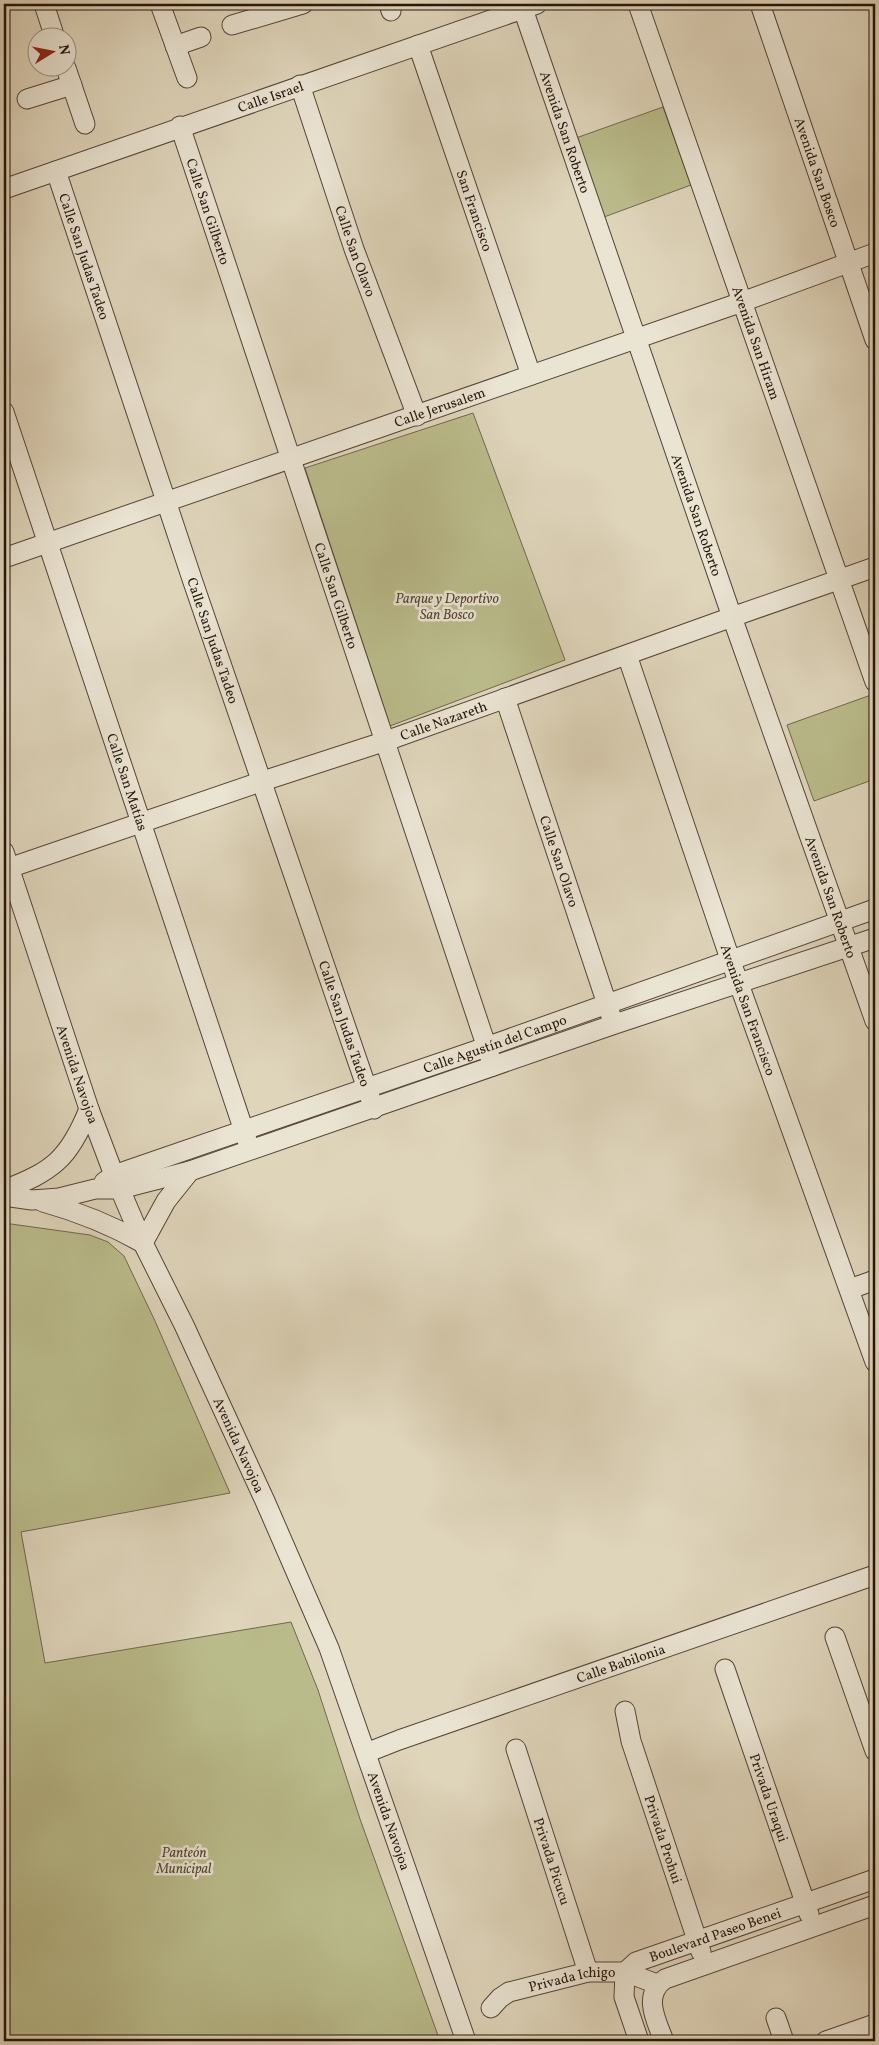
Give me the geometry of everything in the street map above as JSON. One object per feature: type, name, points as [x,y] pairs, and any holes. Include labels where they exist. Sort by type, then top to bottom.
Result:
[{"type":"street","points":[[44,4],[52,28]]},
{"type":"street","points":[[160,4],[186,78]]},
{"type":"street","points":[[232,25],[275,8],[303,4]]},
{"type":"street","name":"Avenida San Hiram","points":[[638,4],[875,682]]},
{"type":"street","name":"Avenida San Bosco","points":[[760,4],[875,340]]},
{"type":"street","name":"Calle Israel","points":[[4,189],[180,126],[530,6]]},
{"type":"street","name":"Avenida San Roberto","points":[[530,6],[636,338],[875,1020]]},
{"type":"street","points":[[175,46],[201,37]]},
{"type":"street","name":"San Francisco","points":[[418,45],[531,375]]},
{"type":"street","points":[[27,99],[65,78]]},
{"type":"street","points":[[70,78],[85,124]]},
{"type":"street","name":"Calle San Olavo","points":[[300,85],[354,249],[416,416]]},
{"type":"street","name":"Calle San Gilberto","points":[[180,126],[493,1066]]},
{"type":"street","name":"Calle San Judas Tadeo","points":[[56,170],[166,502],[374,1109]]},
{"type":"street","name":"Calle Jerusalem","points":[[4,558],[742,302],[875,253]]},
{"type":"street","name":"Calle San Matías","points":[[4,412],[143,823],[251,1151]]},
{"type":"street","name":"Calle Nazareth","points":[[6,860],[143,823],[386,741],[732,616],[875,567]]},
{"type":"street","name":"Avenida San Francisco","points":[[627,655],[730,959],[875,1362]]},
{"type":"street","name":"Calle San Olavo","points":[[505,698],[606,1004],[615,1024]]},
{"type":"street","name":"Avenida Navojoa","points":[[6,860],[89,1109],[117,1182],[143,1243],[217,1396],[310,1601],[329,1648],[466,2041]]},
{"type":"street","name":"Calle Agustín del Campo","points":[[117,1182],[244,1130],[486,1047],[875,909]]},
{"type":"street","name":"Calle Agustín del Campo","points":[[117,1182],[190,1171],[374,1109],[615,1024],[875,938]]},
{"type":"street","points":[[4,1190],[35,1178],[59,1161],[78,1137],[89,1109]]},
{"type":"street","points":[[4,1196],[32,1200],[90,1216],[117,1228],[143,1243],[166,1201],[190,1171]]},
{"type":"street","points":[[32,1200],[59,1198],[117,1182]]},
{"type":"street","points":[[850,1289],[875,1280]]},
{"type":"street","name":"Calle Babilonia","points":[[366,1753],[875,1575]]},
{"type":"street","points":[[835,1637],[875,1751]]},
{"type":"street","name":"Privada Uraqui","points":[[725,1669],[813,1927]]},
{"type":"street","name":"Privada Prohui","points":[[625,1711],[631,1741],[706,1965]]},
{"type":"street","name":"Privada Picucu","points":[[516,1749],[588,1972]]},
{"type":"street","name":"Boulevard Paseo Benei","points":[[625,1972],[636,1962],[875,1879]]},
{"type":"street","name":"Boulevard Paseo Benei","points":[[664,2041],[652,2007],[652,1994],[658,1984],[665,1979],[875,1906]]},
{"type":"street","name":"Privada Ichigo","points":[[491,2008],[509,1992],[588,1972],[625,1972],[658,1984]]},
{"type":"street","points":[[625,1972],[624,1997],[639,2041]]},
{"type":"street","points":[[776,2018],[784,2041]]},
{"type":"street","points":[[826,2041],[875,2024]]},
{"type":"green space","points":[[663,107],[691,185],[604,217],[576,138]]},
{"type":"green space","name":"Parque y Deportivo San Bosco","points":[[473,413],[565,660],[390,726],[305,468]]},
{"type":"green space","points":[[871,695],[875,706],[875,779],[814,801],[787,725]]},
{"type":"green space","name":"Panteón Municipal","points":[[4,1223],[90,1235],[108,1242],[124,1256],[155,1321],[230,1493],[21,1532],[45,1663],[291,1622],[318,1690],[360,1819],[440,2041],[4,2041]]}]
